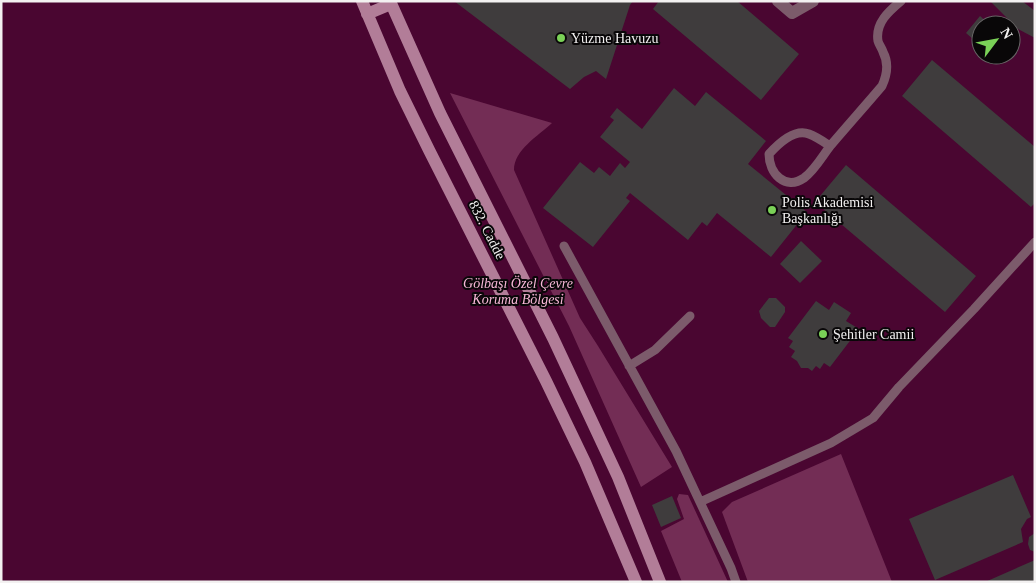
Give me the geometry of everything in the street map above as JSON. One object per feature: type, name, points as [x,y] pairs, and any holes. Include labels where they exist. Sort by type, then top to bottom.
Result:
[{"type":"street","name":"832. Cadde","points":[[362,1],[400,91],[581,453],[636,582]]},
{"type":"street","points":[[778,1],[792,13],[813,1]]},
{"type":"street","name":"832. Cadde","points":[[391,3],[440,113],[553,338],[618,477],[660,582]]},
{"type":"street","points":[[367,14],[391,3]]},
{"type":"lane","points":[[830,146],[808,133],[790,136],[769,154],[770,166],[780,180],[787,182],[806,177],[882,86],[887,70],[886,60],[878,43],[879,30],[888,11],[901,1]]},
{"type":"lane","points":[[700,502],[831,443],[873,418],[1035,242]]},
{"type":"lane","points":[[564,246],[676,451],[736,582]]},
{"type":"lane","points":[[630,366],[655,350],[690,316]]},
{"type":"green space","name":"Gölbaşı Özel Çevre Koruma Bölgesi","points":[[1,1],[1035,1],[1035,582],[1,582]]},
{"type":"shaded area","points":[[450,93],[552,123],[522,150],[515,163],[514,170],[580,318],[672,467],[641,487],[569,326]]},
{"type":"shaded area","points":[[841,454],[892,582],[748,582],[722,512],[732,502]]},
{"type":"shaded area","points":[[679,494],[688,495],[728,582],[682,582],[661,531],[684,519],[677,499]]},
{"type":"building","name":"Yüzme Havuzu","points":[[454,1],[633,1],[630,5],[606,79],[596,71],[584,77],[570,89]]},
{"type":"building","points":[[659,1],[737,1],[799,54],[761,100],[653,9]]},
{"type":"building","points":[[990,1],[1022,1],[1035,11],[1035,38],[1021,31],[1021,15],[1004,15]]},
{"type":"building","points":[[971,27],[971,37],[966,33]]},
{"type":"building","points":[[932,60],[1035,147],[1035,203],[1031,207],[902,96]]},
{"type":"building","points":[[674,88],[695,106],[706,92],[766,141],[748,164],[807,212],[771,257],[717,213],[707,226],[702,222],[688,240],[630,193],[626,198],[630,201],[593,247],[543,208],[580,162],[594,173],[599,167],[610,176],[620,163],[625,168],[630,162],[600,137],[614,120],[610,117],[617,108],[642,129]]},
{"type":"building","points":[[846,165],[976,276],[945,312],[815,202]]},
{"type":"building","points":[[801,241],[822,261],[800,283],[780,264]]},
{"type":"building","points":[[769,298],[776,298],[785,307],[785,312],[775,327],[770,327],[761,318],[759,311]]},
{"type":"building","name":"Şehitler Camii","points":[[816,301],[829,310],[834,302],[851,313],[846,321],[859,329],[830,367],[824,363],[820,369],[816,366],[812,371],[808,368],[801,368],[797,361],[791,357],[795,351],[789,347],[793,341],[788,338]]},
{"type":"building","points":[[1013,475],[1031,517],[1027,519],[1021,529],[1023,542],[935,580],[909,519]]},
{"type":"building","points":[[672,496],[681,518],[661,527],[652,505]]},
{"type":"building","points":[[1035,533],[1035,552],[1030,550],[1028,544],[1029,537]]},
{"type":"building","points":[[1035,560],[1035,582],[985,582]]},
{"type":"place","name":"Yüzme Havuzu","points":[[561,38]]},
{"type":"place","name":"Polis Akademisi Başkanlığı","points":[[772,210]]},
{"type":"place","name":"Şehitler Camii","points":[[823,334]]}]
